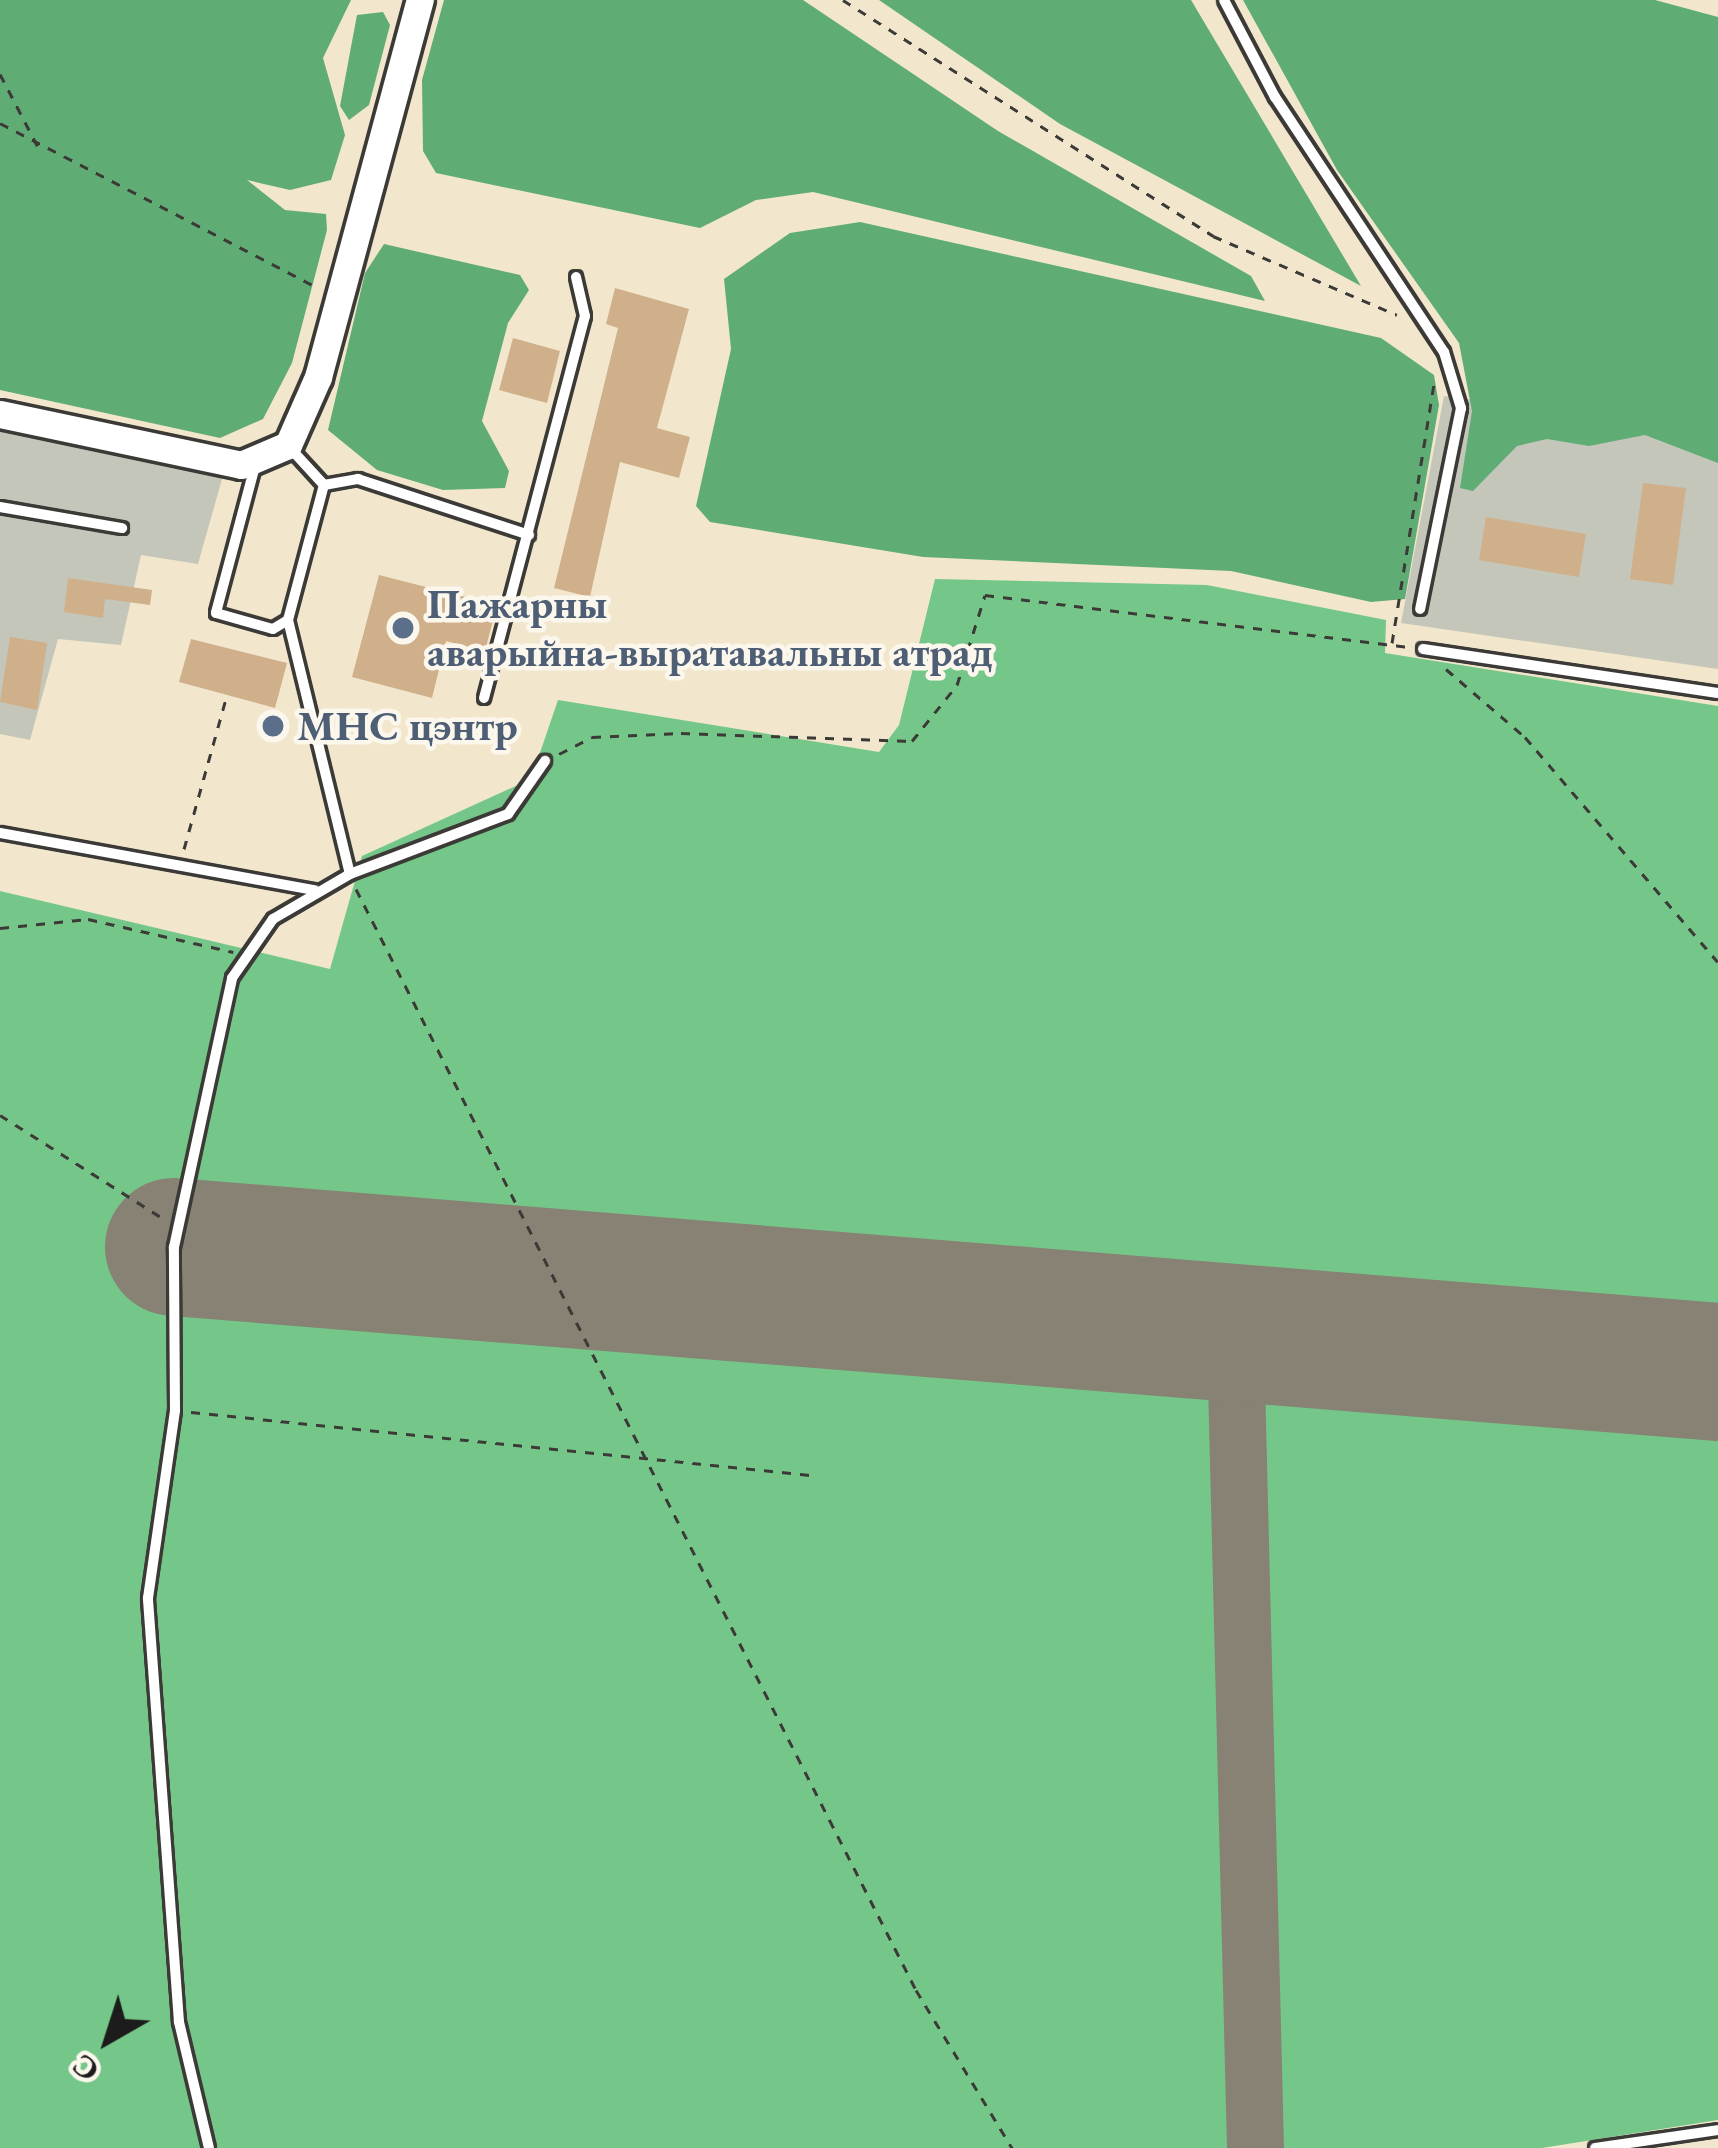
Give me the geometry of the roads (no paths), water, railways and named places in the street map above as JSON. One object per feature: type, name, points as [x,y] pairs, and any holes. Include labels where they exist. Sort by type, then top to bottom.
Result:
[{"type":"street","points":[[0,414],[256,462],[288,445],[339,297],[420,0]]},
{"type":"lane","points":[[1224,0],[1275,97],[1433,331],[1461,408],[1420,609]]},
{"type":"lane","points":[[484,698],[585,316],[576,278]]},
{"type":"lane","points":[[288,445],[324,485]]},
{"type":"lane","points":[[256,462],[216,613],[273,629],[288,620]]},
{"type":"lane","points":[[324,485],[358,479],[529,535]]},
{"type":"lane","points":[[324,485],[288,620],[350,874]]},
{"type":"lane","points":[[0,507],[122,528]]},
{"type":"lane","points":[[1423,649],[1718,693]]},
{"type":"lane","points":[[209,2148],[178,2021],[149,1661],[175,1410],[179,1228],[242,954],[316,890],[508,814],[545,761]]},
{"type":"lane","points":[[0,833],[182,858],[316,890]]},
{"type":"lane","points":[[1595,2148],[1718,2130]]},
{"type":"place","name":"Пажарны аварыйна-выратавальны атрад","points":[[403,628]]},
{"type":"place","name":"МНС цэнтр","points":[[273,726]]}]
